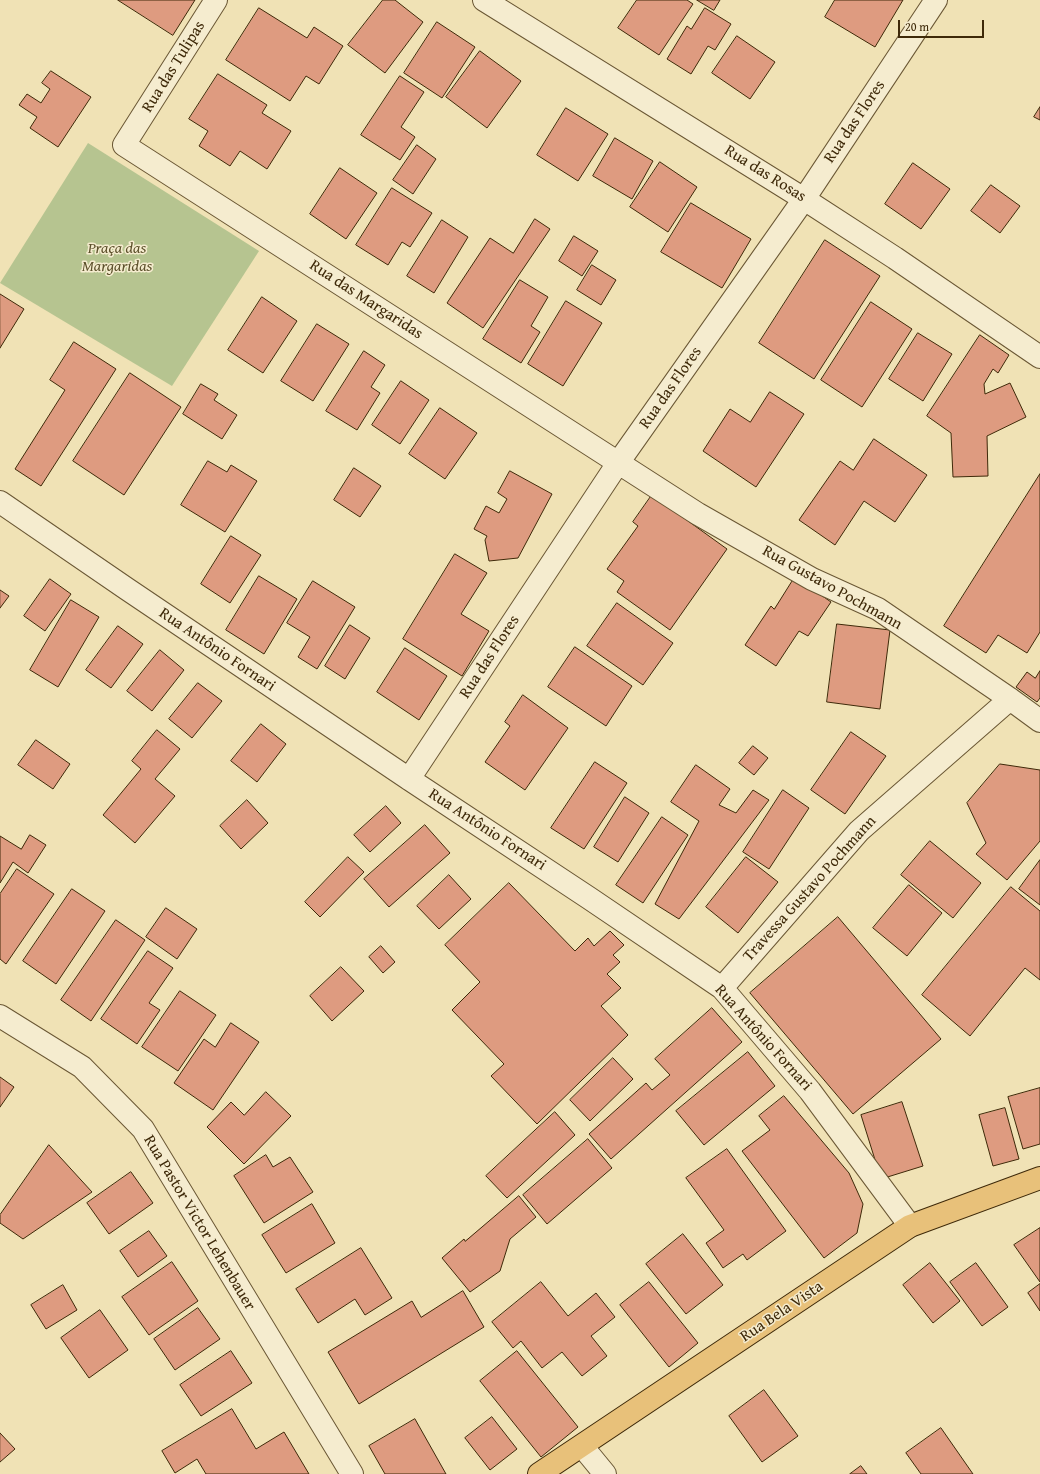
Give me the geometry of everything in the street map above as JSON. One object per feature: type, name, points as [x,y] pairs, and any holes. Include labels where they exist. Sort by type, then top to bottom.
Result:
[{"type":"main road","name":"Rua Bela Vista","points":[[539,1474],[910,1226],[1040,1178]]},
{"type":"street","name":"Rua das Tulipas","points":[[131,134],[216,0]]},
{"type":"street","name":"Rua das Rosas","points":[[484,0],[804,199],[889,254],[1040,357]]},
{"type":"street","name":"Rua das Flores","points":[[409,779],[618,463],[804,199],[936,0]]},
{"type":"street","name":"Rua das Margaridas","points":[[131,134],[124,145],[618,463]]},
{"type":"street","name":"Rua Gustavo Pochmann","points":[[618,463],[698,514],[812,579],[878,610],[1040,721]]},
{"type":"street","name":"Rua Antônio Fornari","points":[[0,502],[126,589],[722,988],[810,1091],[910,1226]]},
{"type":"street","name":"Travessa Gustavo Pochmann","points":[[722,988],[859,831],[1010,699]]},
{"type":"street","name":"Rua Pastor Victor Lehenbauer","points":[[0,1016],[82,1067],[142,1129],[352,1474]]},
{"type":"street","points":[[582,1446],[605,1474]]},
{"type":"green space","name":"Praça das Margaridas","points":[[88,143],[259,251],[172,386],[0,283]]},
{"type":"building","points":[[118,0],[195,0],[173,35]]},
{"type":"building","points":[[383,0],[395,0],[423,22],[385,73],[348,45]]},
{"type":"building","points":[[637,0],[687,0],[693,4],[659,55],[618,28]]},
{"type":"building","points":[[697,0],[720,0],[714,10]]},
{"type":"building","points":[[835,0],[903,0],[875,47],[825,17]]},
{"type":"building","points":[[259,8],[307,38],[314,27],[343,46],[319,84],[306,76],[290,101],[226,60]]},
{"type":"building","points":[[705,8],[731,24],[715,50],[708,46],[691,74],[667,59],[687,26],[691,29]]},
{"type":"building","points":[[437,22],[475,47],[442,98],[404,73]]},
{"type":"building","points":[[737,36],[775,62],[750,99],[712,73]]},
{"type":"building","points":[[480,51],[521,81],[487,128],[446,97]]},
{"type":"building","points":[[51,71],[91,97],[58,147],[30,128],[37,117],[19,105],[27,94],[41,103],[50,89],[42,83]]},
{"type":"building","points":[[218,74],[267,105],[262,113],[291,131],[267,169],[240,151],[230,166],[199,146],[208,131],[189,119]]},
{"type":"building","points":[[400,76],[424,92],[401,127],[415,137],[400,160],[361,135]]},
{"type":"building","points":[[1040,107],[1040,120],[1034,117]]},
{"type":"building","points":[[566,108],[608,134],[578,181],[537,155]]},
{"type":"building","points":[[615,138],[653,161],[632,199],[593,176]]},
{"type":"building","points":[[417,145],[436,159],[413,194],[393,180]]},
{"type":"building","points":[[660,162],[697,187],[668,232],[630,207]]},
{"type":"building","points":[[913,163],[950,189],[921,229],[885,204]]},
{"type":"building","points":[[340,168],[377,193],[346,239],[310,214]]},
{"type":"building","points":[[991,185],[1020,206],[1000,233],[971,211]]},
{"type":"building","points":[[392,188],[432,213],[410,247],[402,242],[388,265],[356,245]]},
{"type":"building","points":[[691,203],[751,239],[722,288],[661,252]]},
{"type":"building","points":[[535,219],[550,229],[483,328],[447,303],[490,238],[513,253]]},
{"type":"building","points":[[442,220],[468,237],[434,293],[407,276]]},
{"type":"building","points":[[574,236],[598,251],[582,276],[559,261]]},
{"type":"building","points":[[825,240],[880,276],[814,379],[759,343]]},
{"type":"building","points":[[592,265],[616,280],[601,305],[577,290]]},
{"type":"building","points":[[520,280],[548,297],[531,326],[540,332],[521,363],[483,339]]},
{"type":"building","points":[[0,294],[24,309],[0,348]]},
{"type":"building","points":[[262,297],[297,321],[263,373],[228,350]]},
{"type":"building","points":[[566,301],[602,323],[563,386],[528,364]]},
{"type":"building","points":[[871,302],[912,329],[862,407],[821,380]]},
{"type":"building","points":[[317,324],[349,344],[313,401],[281,381]]},
{"type":"building","points":[[918,333],[952,354],[923,401],[889,379]]},
{"type":"building","points":[[980,335],[1009,355],[998,373],[993,369],[984,384],[985,394],[1010,383],[1026,417],[987,436],[988,476],[953,477],[951,433],[927,416]]},
{"type":"building","points":[[74,342],[116,369],[41,486],[15,469],[65,390],[50,380]]},
{"type":"building","points":[[364,351],[385,365],[371,387],[380,393],[357,430],[326,411]]},
{"type":"building","points":[[130,373],[181,407],[124,495],[73,461]]},
{"type":"building","points":[[401,381],[429,400],[400,444],[372,425]]},
{"type":"building","points":[[201,384],[218,394],[214,400],[237,415],[222,439],[183,414]]},
{"type":"building","points":[[770,392],[804,414],[756,487],[703,451],[730,409],[750,422]]},
{"type":"building","points":[[440,408],[477,433],[445,479],[409,454]]},
{"type":"building","points":[[874,439],[927,475],[895,522],[864,501],[835,545],[799,520],[840,461],[853,470]]},
{"type":"building","points":[[208,461],[227,472],[231,465],[257,481],[225,532],[181,505]]},
{"type":"building","points":[[354,468],[381,486],[360,517],[334,500]]},
{"type":"building","points":[[510,471],[552,494],[518,558],[489,561],[485,540],[487,536],[474,529],[486,506],[499,513],[507,499],[498,493]]},
{"type":"building","points":[[1040,474],[1040,632],[1027,653],[998,635],[986,653],[944,626]]},
{"type":"building","points":[[652,495],[727,549],[670,630],[617,592],[624,581],[607,569],[638,526],[633,522]]},
{"type":"building","points":[[231,536],[261,555],[230,603],[201,584]]},
{"type":"building","points":[[455,554],[487,573],[461,614],[489,631],[462,676],[403,639]]},
{"type":"building","points":[[259,576],[297,599],[264,654],[226,630]]},
{"type":"building","points":[[795,577],[831,602],[808,636],[799,631],[776,666],[745,645],[771,606],[774,609]]},
{"type":"building","points":[[50,579],[71,594],[45,631],[24,616]]},
{"type":"building","points":[[313,581],[355,607],[317,669],[298,657],[310,637],[287,623]]},
{"type":"building","points":[[0,590],[9,596],[0,608]]},
{"type":"building","points":[[71,600],[99,617],[58,687],[30,670]]},
{"type":"building","points":[[617,603],[673,643],[643,685],[587,646]]},
{"type":"building","points":[[837,624],[890,630],[880,709],[827,702]]},
{"type":"building","points":[[350,625],[370,638],[345,679],[325,666]]},
{"type":"building","points":[[118,626],[143,644],[111,688],[86,670]]},
{"type":"building","points":[[575,647],[632,686],[606,726],[548,687]]},
{"type":"building","points":[[405,648],[447,676],[419,720],[377,692]]},
{"type":"building","points":[[160,650],[184,670],[152,711],[127,691]]},
{"type":"building","points":[[1040,671],[1040,698],[1037,702],[1016,687],[1027,672],[1035,678]]},
{"type":"building","points":[[198,683],[222,701],[192,738],[169,719]]},
{"type":"building","points":[[523,695],[568,728],[525,790],[485,762],[510,726],[505,722]]},
{"type":"building","points":[[261,724],[286,744],[257,782],[231,761]]},
{"type":"building","points":[[157,730],[180,749],[155,779],[175,796],[135,843],[103,815],[141,769],[132,761]]},
{"type":"building","points":[[851,732],[886,756],[845,814],[811,790]]},
{"type":"building","points":[[36,740],[70,764],[53,789],[18,765]]},
{"type":"building","points":[[753,746],[768,758],[754,775],[739,763]]},
{"type":"building","points":[[595,762],[627,783],[584,849],[551,828]]},
{"type":"building","points":[[1000,764],[1040,770],[1040,841],[1007,880],[976,854],[986,843],[967,803]]},
{"type":"building","points":[[696,765],[730,789],[719,805],[736,813],[753,790],[769,800],[679,919],[655,904],[699,821],[671,802]]},
{"type":"building","points":[[783,790],[809,808],[769,869],[743,852]]},
{"type":"building","points":[[625,797],[649,813],[618,862],[594,847]]},
{"type":"building","points":[[247,800],[268,823],[241,849],[220,826]]},
{"type":"building","points":[[386,806],[401,823],[370,852],[354,835]]},
{"type":"building","points":[[662,817],[688,835],[643,903],[616,885]]},
{"type":"building","points":[[425,825],[450,853],[389,907],[364,879]]},
{"type":"building","points":[[30,835],[46,845],[28,873],[13,862],[0,883],[0,836],[21,849]]},
{"type":"building","points":[[930,841],[981,883],[953,918],[901,875]]},
{"type":"building","points":[[348,857],[364,872],[320,917],[305,902]]},
{"type":"building","points":[[746,857],[778,882],[738,933],[706,907]]},
{"type":"building","points":[[1040,860],[1040,905],[1019,889]]},
{"type":"building","points":[[17,869],[54,894],[6,964],[0,959],[0,894]]},
{"type":"building","points":[[449,875],[471,899],[439,929],[417,906]]},
{"type":"building","points":[[509,883],[575,951],[588,938],[594,946],[610,931],[624,945],[613,955],[620,962],[607,974],[621,988],[601,1006],[628,1035],[537,1124],[491,1076],[504,1064],[452,1010],[480,982],[445,945]]},
{"type":"building","points":[[909,885],[942,913],[907,956],[873,928]]},
{"type":"building","points":[[1011,887],[1040,911],[1040,980],[1025,968],[970,1036],[922,995]]},
{"type":"building","points":[[72,889],[105,911],[56,984],[23,961]]},
{"type":"building","points":[[166,908],[197,929],[177,959],[146,937]]},
{"type":"building","points":[[838,917],[941,1039],[853,1114],[750,993]]},
{"type":"building","points":[[116,920],[145,940],[91,1021],[61,1000]]},
{"type":"building","points":[[381,946],[395,962],[383,973],[369,957]]},
{"type":"building","points":[[148,951],[173,968],[149,1003],[160,1010],[137,1044],[101,1019]]},
{"type":"building","points":[[341,967],[364,991],[332,1021],[310,996]]},
{"type":"building","points":[[180,991],[216,1015],[178,1071],[142,1047]]},
{"type":"building","points":[[712,1008],[742,1042],[611,1159],[589,1134],[646,1083],[652,1090],[670,1075],[655,1059]]},
{"type":"building","points":[[231,1023],[259,1042],[213,1110],[174,1083],[204,1039],[215,1047]]},
{"type":"building","points":[[748,1052],[775,1086],[704,1145],[676,1111]]},
{"type":"building","points":[[613,1058],[633,1079],[590,1121],[570,1100]]},
{"type":"building","points":[[0,1077],[14,1087],[0,1107]]},
{"type":"building","points":[[1040,1088],[1040,1144],[1023,1149],[1008,1097]]},
{"type":"building","points":[[266,1092],[291,1116],[244,1164],[207,1127],[231,1102],[244,1115]]},
{"type":"building","points":[[784,1096],[849,1173],[863,1204],[857,1233],[824,1258],[742,1151],[770,1130],[759,1116]]},
{"type":"building","points":[[902,1102],[923,1166],[881,1179],[861,1115]]},
{"type":"building","points":[[1005,1108],[1019,1159],[993,1166],[979,1115]]},
{"type":"building","points":[[555,1112],[575,1135],[507,1198],[486,1176]]},
{"type":"building","points":[[588,1139],[612,1168],[547,1224],[523,1195]]},
{"type":"building","points":[[49,1145],[92,1192],[23,1239],[0,1223],[0,1215]]},
{"type":"building","points":[[727,1149],[786,1231],[747,1260],[743,1254],[723,1268],[706,1243],[724,1230],[686,1178]]},
{"type":"building","points":[[266,1155],[273,1167],[290,1157],[313,1192],[264,1223],[234,1176]]},
{"type":"building","points":[[131,1172],[153,1203],[109,1234],[87,1203]]},
{"type":"building","points":[[519,1196],[536,1217],[510,1239],[500,1271],[470,1292],[442,1258]]},
{"type":"building","points":[[312,1204],[335,1243],[286,1273],[262,1235]]},
{"type":"building","points":[[1040,1228],[1040,1282],[1014,1245]]},
{"type":"building","points":[[149,1231],[167,1256],[138,1277],[120,1251]]},
{"type":"building","points":[[683,1234],[723,1285],[686,1314],[646,1264]]},
{"type":"building","points":[[361,1248],[392,1298],[365,1315],[355,1299],[318,1323],[296,1289]]},
{"type":"building","points":[[172,1262],[198,1301],[149,1335],[122,1297]]},
{"type":"building","points":[[930,1263],[960,1301],[933,1323],[903,1285]]},
{"type":"building","points":[[976,1263],[1008,1307],[982,1326],[950,1282]]},
{"type":"building","points":[[541,1282],[568,1316],[596,1293],[615,1317],[591,1336],[607,1356],[582,1376],[562,1352],[542,1368],[521,1341],[513,1348],[492,1322]]},
{"type":"building","points":[[649,1282],[698,1343],[669,1367],[620,1305]]},
{"type":"building","points":[[1040,1284],[1040,1311],[1028,1293]]},
{"type":"building","points":[[63,1285],[77,1310],[46,1329],[31,1305]]},
{"type":"building","points":[[463,1291],[484,1327],[359,1404],[328,1352],[412,1301],[421,1317]]},
{"type":"building","points":[[198,1308],[220,1339],[175,1370],[154,1339]]},
{"type":"building","points":[[100,1310],[128,1350],[89,1378],[61,1338]]},
{"type":"building","points":[[231,1351],[252,1383],[201,1416],[180,1385]]},
{"type":"building","points":[[517,1351],[578,1427],[541,1457],[480,1381]]},
{"type":"building","points":[[764,1390],[798,1436],[762,1462],[729,1416]]},
{"type":"building","points":[[232,1409],[256,1449],[284,1432],[309,1474],[206,1474],[197,1459],[175,1473],[162,1451]]},
{"type":"building","points":[[492,1417],[517,1449],[490,1470],[465,1438]]},
{"type":"building","points":[[415,1419],[446,1474],[385,1474],[369,1446]]},
{"type":"building","points":[[941,1428],[973,1474],[921,1474],[906,1453]]},
{"type":"building","points":[[0,1433],[15,1449],[0,1462]]},
{"type":"building","points":[[861,1466],[867,1474],[850,1474]]}]
